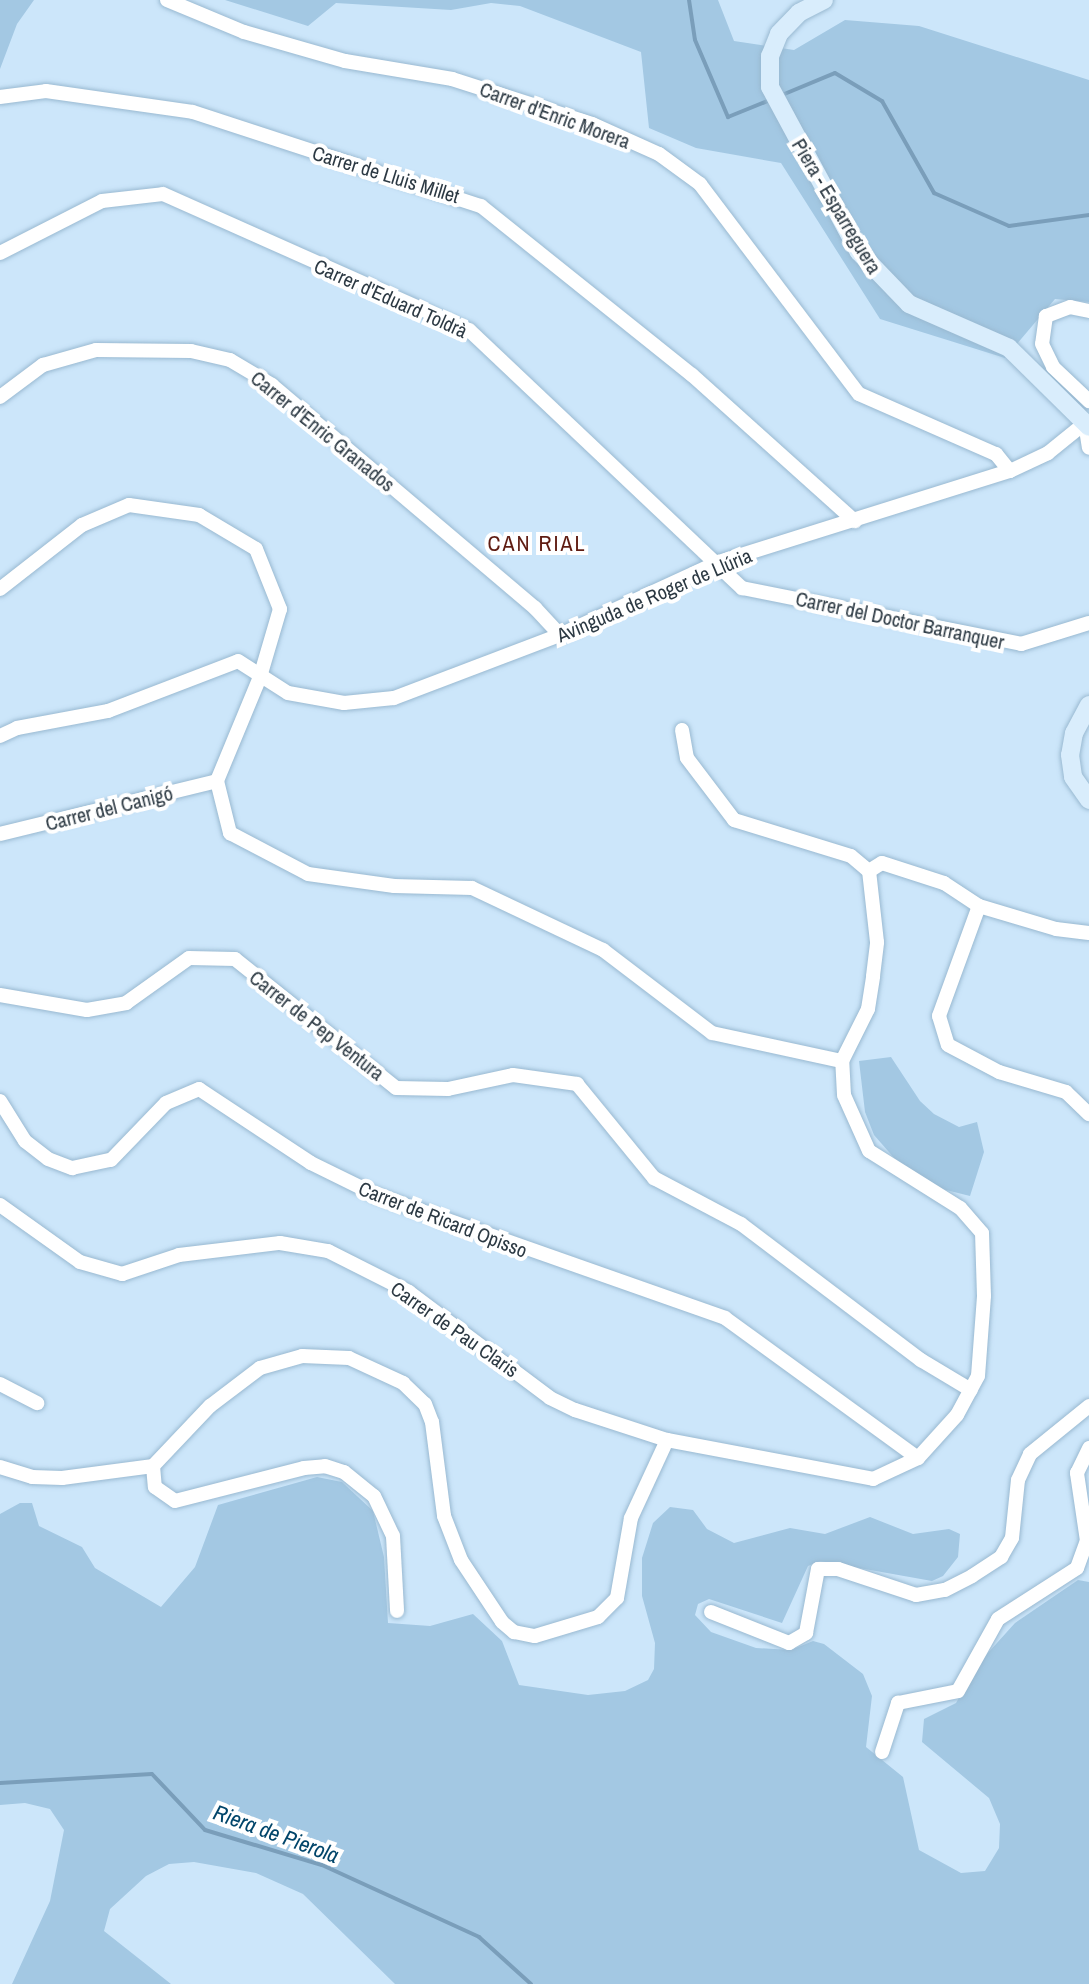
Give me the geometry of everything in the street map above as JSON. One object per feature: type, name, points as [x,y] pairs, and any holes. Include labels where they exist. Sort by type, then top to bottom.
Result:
[{"type":"main road","name":"Piera - Esparreguera","points":[[824,0],[799,13],[779,34],[771,48],[769,78],[781,115],[859,252],[871,270],[909,304],[1009,348],[1087,425]]},
{"type":"main road","points":[[1089,705],[1074,733],[1070,755],[1077,786],[1089,800]]},
{"type":"street","name":"Carrer d'Enric Morera","points":[[167,0],[244,32],[345,61],[452,79],[592,124],[659,154],[700,184],[859,394],[996,454],[1010,471]]},
{"type":"street","name":"Carrer de Lluis Millet","points":[[0,97],[46,91],[193,112],[481,206],[692,375],[855,521]]},
{"type":"street","name":"Carrer d'Eduard Toldrà","points":[[0,253],[102,201],[163,194],[469,330],[719,562]]},
{"type":"street","points":[[1089,311],[1070,307],[1046,316],[1042,344],[1053,367],[1089,401]]},
{"type":"street","name":"Carrer d'Enric Granados","points":[[0,397],[43,365],[96,350],[191,351],[230,360],[272,385],[560,635]]},
{"type":"street","name":"Avinguda de Roger de Llúria","points":[[260,677],[288,693],[370,703],[560,635],[719,562],[1010,471],[1048,453],[1087,425]]},
{"type":"street","points":[[1087,425],[1089,448]]},
{"type":"street","points":[[0,589],[82,525],[129,505],[199,515],[256,549],[280,609],[266,661],[217,781],[230,833],[308,874],[394,886],[472,888],[603,950],[712,1033],[842,1061]]},
{"type":"street","name":"Carrer del Doctor Barranquer","points":[[719,562],[742,588],[1021,644],[1089,623]]},
{"type":"street","points":[[0,736],[17,728],[108,711],[238,661],[260,677]]},
{"type":"street","points":[[682,730],[687,758],[734,820],[851,856],[869,871],[877,942],[868,1009],[842,1061],[844,1095],[869,1151],[960,1208],[982,1233],[983,1346],[971,1390],[945,1432],[918,1458]]},
{"type":"street","name":"Carrer del Canigó","points":[[0,834],[217,781]]},
{"type":"street","points":[[869,871],[882,863],[944,883],[979,906],[1056,929],[1089,933]]},
{"type":"street","points":[[979,906],[939,1016],[948,1045],[999,1072],[1066,1092],[1089,1114]]},
{"type":"street","name":"Carrer de Pep Ventura","points":[[0,995],[87,1010],[126,1003],[189,958],[235,959],[396,1088],[448,1089],[513,1075],[577,1084],[654,1178],[741,1224],[921,1360],[971,1390]]},
{"type":"street","name":"Carrer de Ricard Opisso","points":[[0,1101],[25,1141],[48,1159],[72,1168],[111,1160],[166,1103],[199,1089],[311,1163],[376,1195],[725,1318],[918,1458]]},
{"type":"street","name":"Carrer de Pau Claris","points":[[0,1205],[80,1262],[122,1274],[179,1255],[280,1243],[328,1251],[409,1292],[550,1398],[667,1440],[864,1479],[897,1470],[918,1458]]},
{"type":"street","points":[[0,1467],[32,1477],[62,1478],[153,1466],[210,1406],[260,1368],[324,1355],[380,1369],[425,1404],[432,1422],[444,1516],[478,1590],[502,1622],[514,1632],[535,1636],[598,1617],[617,1598],[631,1518],[667,1440]]},
{"type":"street","points":[[0,1384],[37,1403]]},
{"type":"street","points":[[711,1612],[789,1643],[809,1625],[818,1569],[838,1569],[916,1595],[945,1590],[972,1576],[1008,1548],[1018,1480],[1030,1454],[1089,1406]]},
{"type":"street","points":[[882,1752],[898,1703],[958,1691],[998,1619],[1077,1568],[1087,1541],[1077,1473],[1089,1448]]},
{"type":"street","points":[[153,1466],[155,1487],[175,1501],[304,1468],[325,1466],[344,1472],[374,1496],[393,1536],[397,1611]]},
{"type":"shaded area","points":[[0,0],[34,0],[17,24],[0,69]]},
{"type":"shaded area","points":[[225,0],[718,0],[734,41],[794,50],[845,20],[919,26],[1089,80],[1089,302],[1055,299],[1005,358],[880,319],[781,163],[696,148],[649,128],[641,52],[520,6],[491,3],[451,10],[336,3],[308,26]]},
{"type":"shaded area","points":[[891,1057],[920,1101],[934,1114],[959,1127],[977,1122],[984,1152],[970,1196],[938,1188],[895,1159],[874,1135],[865,1112],[859,1061]]},
{"type":"shaded area","points":[[317,1477],[342,1482],[373,1511],[384,1557],[388,1623],[430,1626],[473,1614],[502,1641],[519,1685],[588,1695],[625,1691],[648,1680],[654,1669],[655,1643],[642,1596],[642,1558],[653,1523],[670,1507],[693,1510],[707,1529],[734,1543],[790,1528],[825,1534],[870,1517],[913,1534],[949,1529],[960,1534],[958,1557],[943,1576],[932,1581],[820,1561],[808,1566],[782,1623],[709,1599],[698,1604],[695,1615],[711,1632],[756,1648],[791,1650],[813,1641],[824,1644],[863,1674],[872,1696],[866,1747],[903,1777],[919,1850],[961,1873],[985,1871],[999,1848],[1000,1824],[989,1798],[922,1742],[924,1719],[956,1703],[978,1664],[1015,1623],[1078,1580],[1089,1582],[1089,1984],[395,1984],[303,1894],[256,1873],[194,1862],[169,1864],[146,1876],[110,1909],[104,1931],[171,1984],[12,1984],[50,1901],[64,1830],[50,1809],[25,1803],[0,1805],[0,1514],[20,1503],[32,1503],[39,1526],[82,1547],[95,1568],[161,1607],[195,1567],[218,1505]]},
{"type":"waterway","points":[[689,0],[695,40],[728,117],[770,100]]},
{"type":"waterway","points":[[782,95],[835,73],[882,101],[934,193],[1009,226],[1089,215]]},
{"type":"waterway","name":"Riera de Pierola","points":[[0,1783],[152,1774],[205,1830],[322,1865],[479,1937],[531,1984]]},
{"type":"district","name":"CAN RIAL","points":[[537,544]]}]
